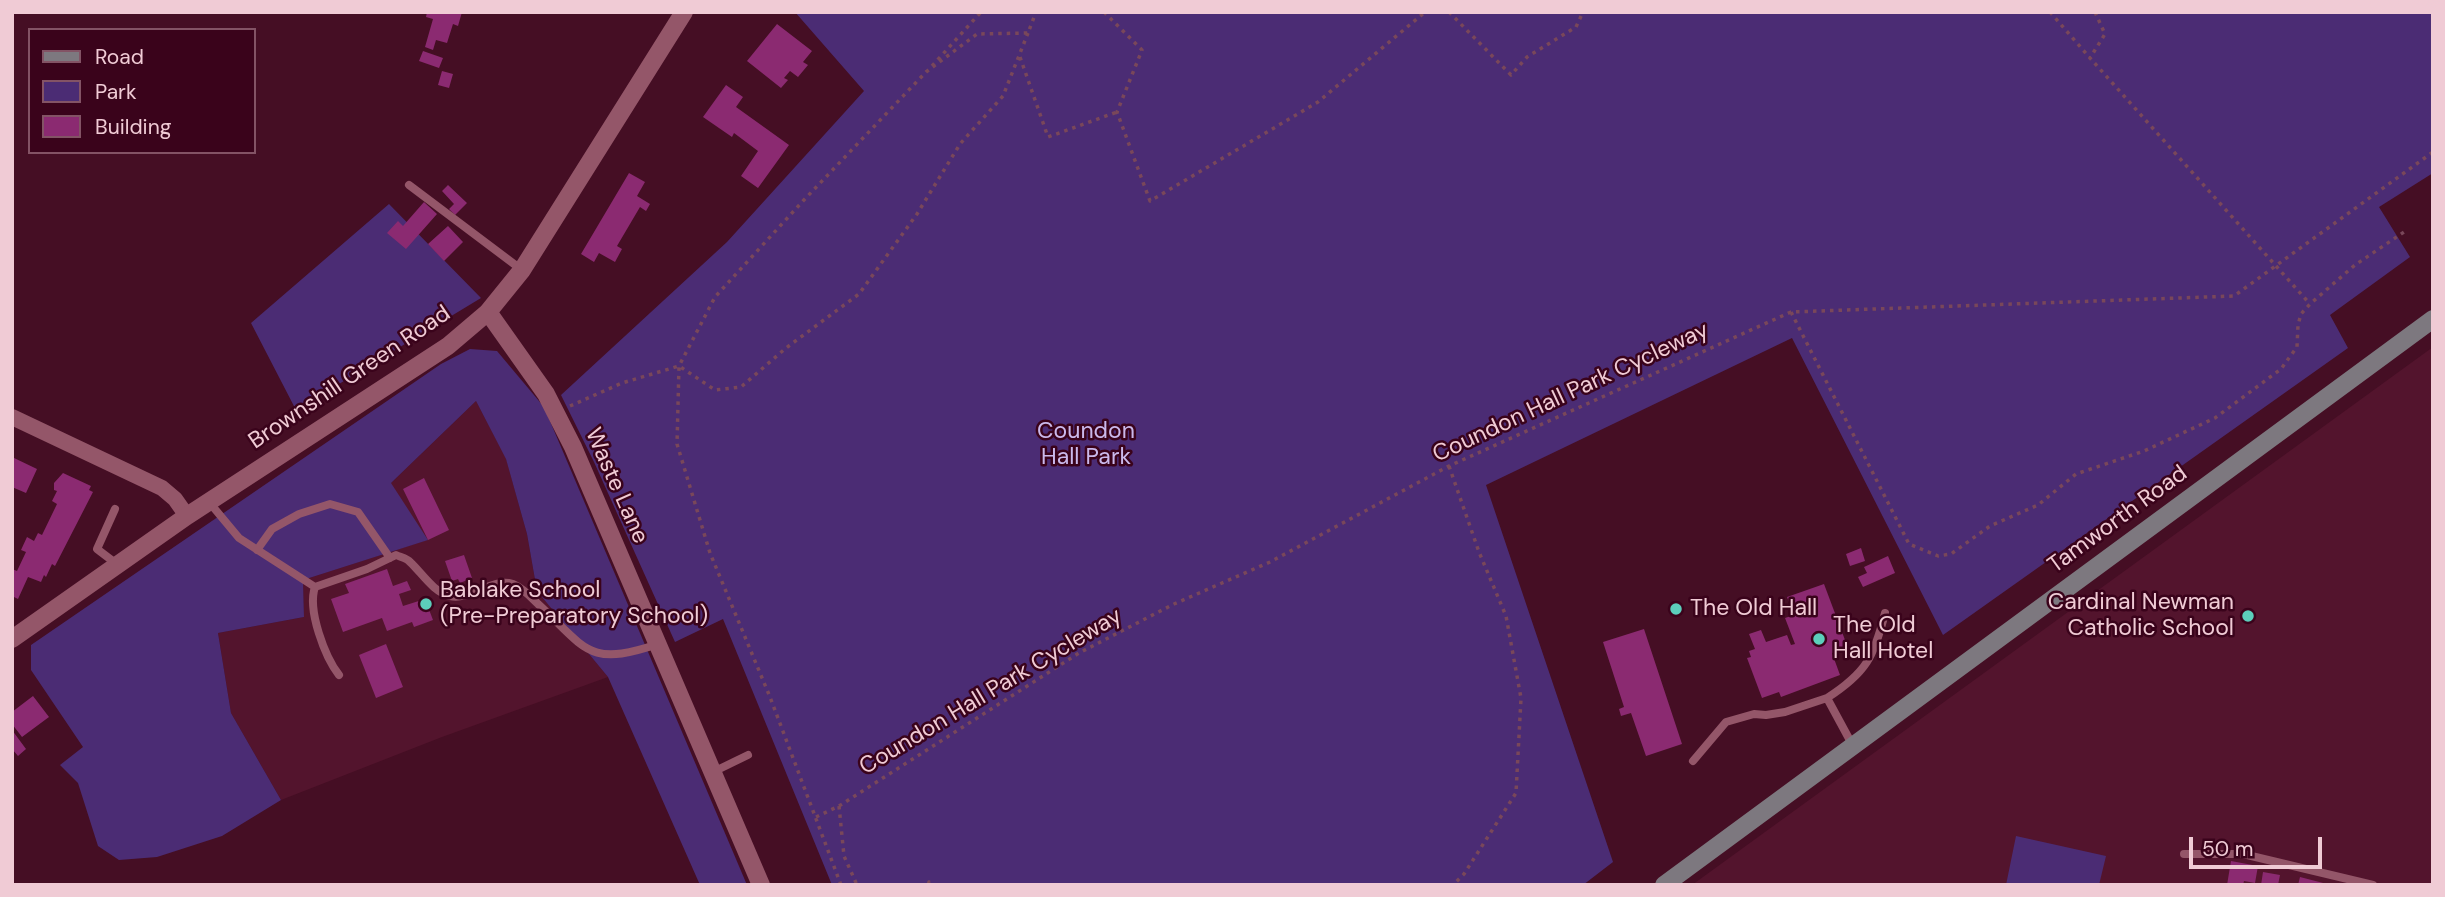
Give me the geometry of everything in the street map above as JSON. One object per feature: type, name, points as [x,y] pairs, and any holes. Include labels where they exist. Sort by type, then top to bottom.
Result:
[{"type":"main road","name":"Tamworth Road","points":[[1664,885],[2433,319]]},
{"type":"street","name":"Brownshill Green Road","points":[[12,639],[187,516],[448,346],[488,312],[522,270],[684,12]]},
{"type":"street","name":"Waste Lane","points":[[488,312],[546,394],[573,447],[761,885]]},
{"type":"street","points":[[12,417],[145,479],[175,499],[187,516]]},
{"type":"lane","points":[[409,185],[522,270]]},
{"type":"lane","points":[[209,502],[239,538],[315,587]]},
{"type":"lane","points":[[257,550],[272,529],[299,514],[330,504],[358,512],[390,558]]},
{"type":"lane","points":[[114,509],[97,549],[118,565]]},
{"type":"lane","points":[[315,587],[367,569],[396,555],[409,560],[428,582],[445,595],[455,597],[511,583],[524,591],[583,648],[600,654],[629,654],[658,644]]},
{"type":"lane","points":[[315,587],[313,606],[319,631],[331,664],[340,675]]},
{"type":"lane","points":[[1693,761],[1726,722],[1754,714],[1785,712],[1827,698],[1846,686],[1868,664],[1885,613]]},
{"type":"lane","points":[[1827,698],[1853,746]]},
{"type":"lane","points":[[713,772],[747,755]]},
{"type":"lane","points":[[2184,854],[2243,854],[2373,885]]},
{"type":"path","points":[[841,885],[770,697],[710,553],[677,444],[679,366],[715,297],[981,12]]},
{"type":"path","points":[[679,366],[715,390],[741,387],[786,348],[859,294],[917,214],[960,144],[1003,96],[1036,12]]},
{"type":"path","points":[[1104,12],[1142,50],[1117,111],[1150,201],[1318,102],[1426,12]]},
{"type":"path","points":[[1448,12],[1511,75],[1527,57],[1576,27],[1583,12]]},
{"type":"path","points":[[2050,12],[2310,304]]},
{"type":"path","points":[[2090,58],[2105,34],[2095,12]]},
{"type":"path","points":[[926,72],[977,34],[1028,33]]},
{"type":"path","points":[[1019,54],[1048,137],[1117,111]]},
{"type":"path","name":"Coundon Hall Park Cycleway","points":[[816,817],[839,806],[1079,653],[1174,604],[1270,562],[1449,466],[1791,312],[2234,296],[2433,152]]},
{"type":"path","points":[[1791,312],[1909,544],[1938,556],[1951,554],[1990,526],[2038,505],[2076,474],[2144,451],[2215,418],[2281,369],[2297,347],[2301,314],[2310,304],[2355,265],[2407,230]]},
{"type":"path","points":[[556,413],[622,383],[679,366]]},
{"type":"path","points":[[1449,466],[1479,552],[1506,616],[1521,698],[1516,793],[1464,873],[1453,885]]},
{"type":"path","points":[[839,806],[844,856],[857,885]]},
{"type":"shaded area","name":"Cardinal Newman Catholic School","points":[[2433,347],[2433,885],[1692,885]]},
{"type":"shaded area","name":"Bablake School (Pre-Preparatory School)","points":[[476,401],[506,458],[527,534],[537,591],[608,677],[442,737],[281,800],[231,713],[218,633],[304,617],[303,580],[427,540],[390,484]]},
{"type":"green space","name":"Coundon Hall Park","points":[[795,12],[2433,12],[2433,173],[2379,207],[2410,257],[2330,315],[2348,348],[1943,635],[1792,338],[1486,485],[1613,862],[1583,885],[832,885],[723,619],[675,642],[561,395],[727,242],[864,91]]},
{"type":"green space","points":[[389,204],[481,298],[296,410],[251,323]]},
{"type":"green space","points":[[470,349],[497,351],[544,407],[747,885],[700,885],[608,677],[537,591],[527,534],[506,459],[476,401],[391,483],[428,540],[303,580],[304,617],[218,633],[231,713],[281,800],[222,836],[157,857],[119,860],[98,846],[78,783],[60,765],[83,747],[31,670],[31,645],[441,364]]},
{"type":"green space","points":[[2016,836],[2106,856],[2099,885],[2006,885]]},
{"type":"building","points":[[427,12],[462,12],[458,26],[453,24],[447,43],[436,40],[433,50],[425,47],[433,19],[426,17]]},
{"type":"building","points":[[777,24],[812,51],[803,62],[808,65],[798,77],[790,71],[784,78],[788,80],[781,88],[747,61]]},
{"type":"building","points":[[423,51],[443,58],[439,68],[419,61]]},
{"type":"building","points":[[442,71],[453,74],[449,88],[438,85]]},
{"type":"building","points":[[726,85],[743,97],[736,107],[789,145],[758,188],[741,176],[758,151],[734,133],[732,137],[703,117]]},
{"type":"building","points":[[629,173],[645,182],[637,196],[650,204],[646,211],[640,207],[617,246],[622,249],[615,262],[599,253],[594,262],[581,254]]},
{"type":"building","points":[[448,185],[467,203],[455,215],[449,209],[454,204],[442,191]]},
{"type":"building","points":[[424,202],[437,214],[406,249],[387,233],[398,221],[403,226]]},
{"type":"building","points":[[448,226],[463,242],[444,261],[428,244]]},
{"type":"building","points":[[12,457],[37,469],[26,493],[12,487]]},
{"type":"building","points":[[63,473],[91,486],[89,490],[93,492],[55,566],[52,564],[41,582],[28,577],[18,599],[12,596],[12,569],[17,571],[26,552],[21,550],[27,537],[34,541],[38,533],[42,535],[57,504],[52,501],[57,491],[54,490],[54,483]]},
{"type":"building","points":[[424,478],[449,530],[428,540],[403,489]]},
{"type":"building","points":[[1861,548],[1865,561],[1850,566],[1846,554]]},
{"type":"building","points":[[464,555],[472,578],[460,583],[458,579],[452,581],[445,561]]},
{"type":"building","points":[[1888,556],[1895,573],[1863,587],[1858,577],[1867,573],[1864,567]]},
{"type":"building","points":[[387,569],[393,586],[407,581],[411,590],[399,594],[403,606],[425,599],[433,620],[414,627],[412,622],[387,631],[382,618],[343,632],[331,599],[349,593],[345,584]]},
{"type":"building","name":"The Old Hall Hotel","points":[[1824,584],[1848,648],[1832,653],[1840,675],[1781,697],[1779,692],[1762,698],[1747,658],[1751,657],[1749,651],[1755,649],[1749,634],[1761,630],[1766,642],[1787,635],[1791,645],[1795,644],[1785,618],[1794,615],[1787,597]]},
{"type":"building","points":[[1644,629],[1682,744],[1646,756],[1631,713],[1621,716],[1619,709],[1624,707],[1603,642]]},
{"type":"building","points":[[386,644],[403,687],[376,698],[359,655]]},
{"type":"building","points":[[33,696],[49,717],[22,737],[12,724],[12,712]]},
{"type":"building","points":[[12,730],[26,749],[18,756],[12,749]]},
{"type":"building","points":[[2231,861],[2258,866],[2255,883],[2244,881],[2243,885],[2227,885]]},
{"type":"building","points":[[2263,872],[2280,875],[2278,885],[2261,885]]},
{"type":"building","points":[[2300,877],[2327,884],[2327,885],[2298,885]]},
{"type":"place","name":"Bablake School (Pre-Preparatory School)","points":[[426,604]]},
{"type":"place","name":"The Old Hall","points":[[1676,609]]},
{"type":"place","name":"Cardinal Newman Catholic School","points":[[2248,616]]},
{"type":"place","name":"The Old Hall Hotel","points":[[1819,639]]}]
